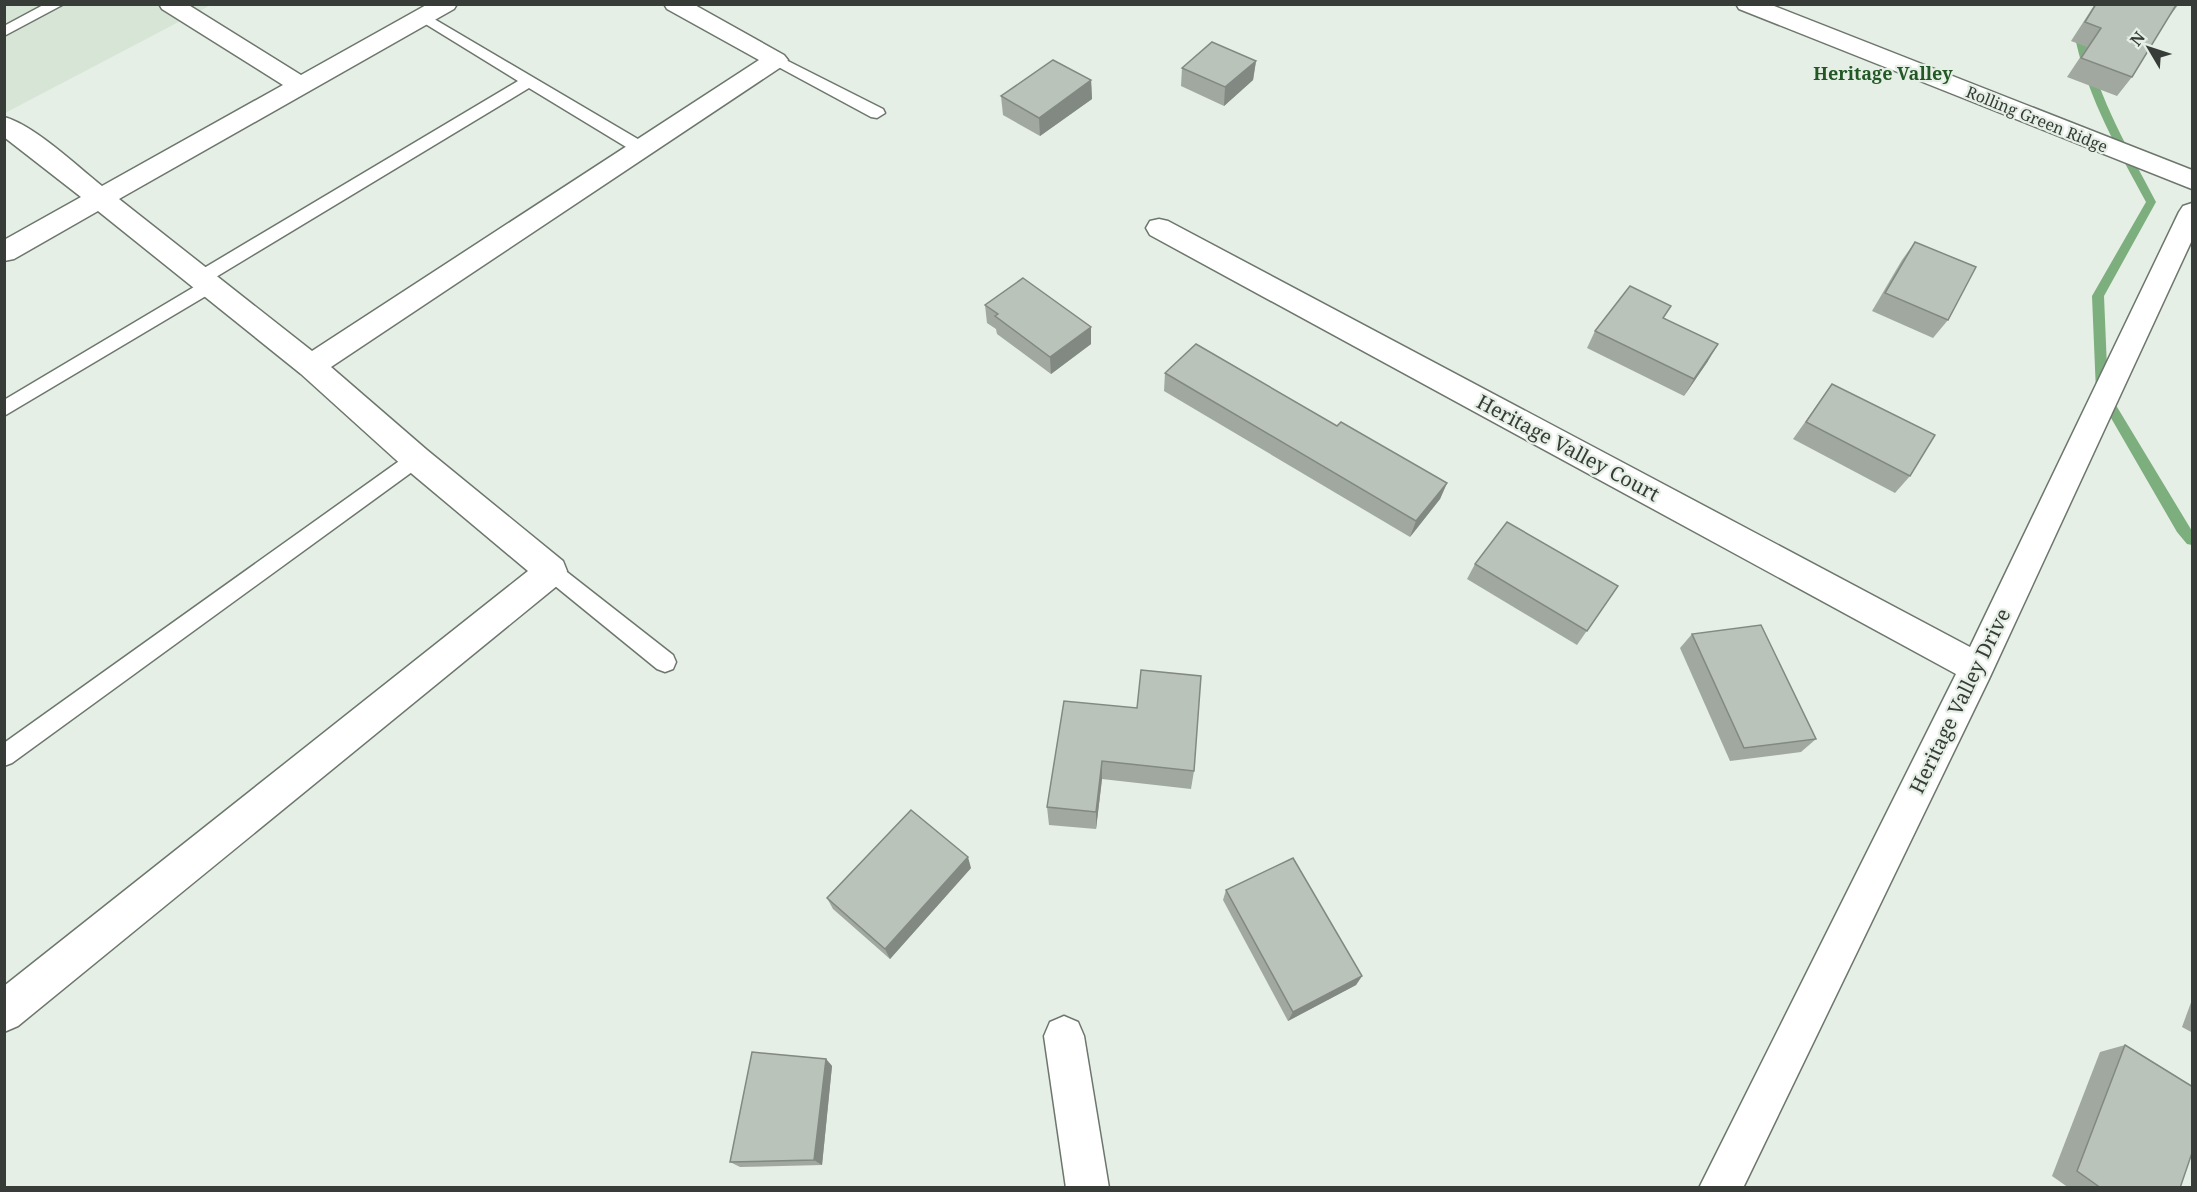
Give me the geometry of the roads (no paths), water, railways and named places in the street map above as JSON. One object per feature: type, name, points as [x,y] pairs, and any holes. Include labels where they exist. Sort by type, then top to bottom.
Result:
[{"type":"street","points":[[170,4],[301,86]]},
{"type":"street","points":[[4,252],[446,4]]},
{"type":"street","points":[[311,366],[776,60],[675,4]]},
{"type":"street","name":"Rolling Green Ridge","points":[[1747,4],[2193,180]]},
{"type":"street","points":[[4,125],[100,198],[311,366],[416,459],[551,571],[4,1012]]},
{"type":"street","name":"Heritage Valley Drive","points":[[1720,1188],[1977,668],[2193,212]]},
{"type":"street","name":"Heritage Valley Court","points":[[1159,228],[1977,668]]},
{"type":"street","points":[[1064,1036],[1088,1188]]},
{"type":"lane","points":[[4,32],[57,4]]},
{"type":"lane","points":[[424,17],[642,149]]},
{"type":"lane","points":[[776,60],[877,113]]},
{"type":"lane","points":[[4,409],[529,81]]},
{"type":"lane","points":[[4,756],[416,459]]},
{"type":"lane","points":[[551,571],[665,662]]},
{"type":"waterway","points":[[2081,42],[2092,83],[2101,104],[2151,202],[2098,296],[2102,392],[2182,528],[2192,540]]},
{"type":"district","name":"Heritage Valley","points":[[1883,74]]}]
